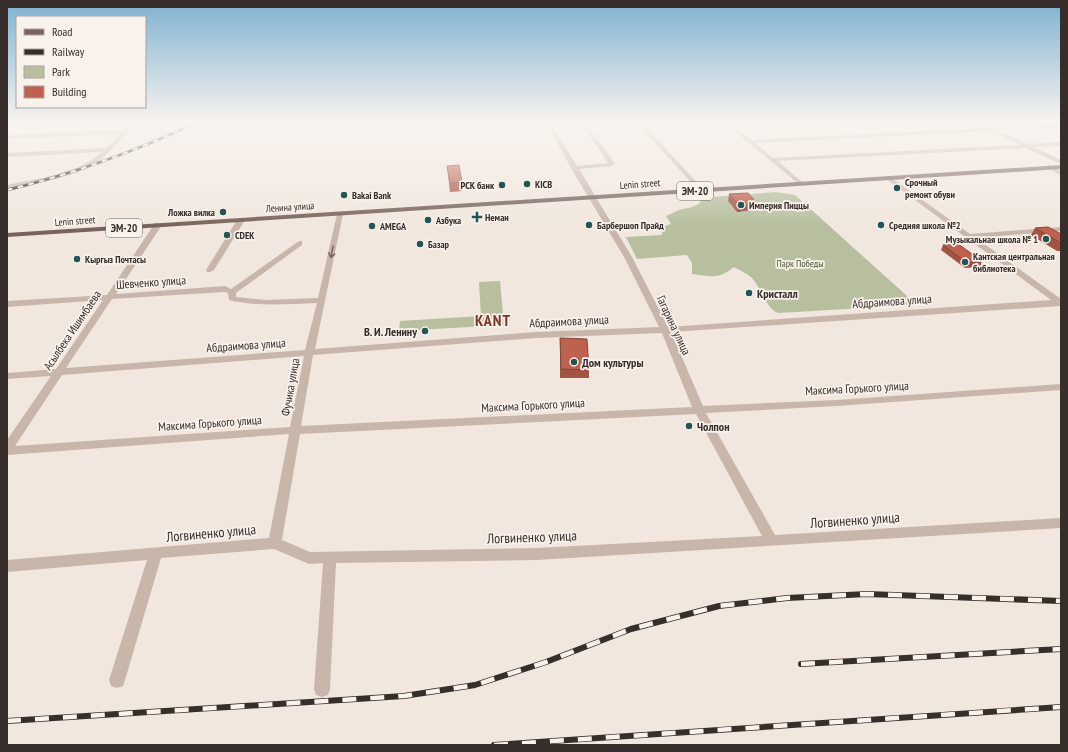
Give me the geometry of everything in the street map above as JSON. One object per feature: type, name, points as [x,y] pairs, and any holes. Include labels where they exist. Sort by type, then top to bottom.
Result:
[{"type":"main road","name":"Lenin street","points":[[340,214],[887,177],[1061,167]]},
{"type":"main road","name":"Ленина улица","points":[[241,220],[340,214]]},
{"type":"main road","name":"Lenin street","points":[[7,235],[241,220]]},
{"type":"street","points":[[7,187],[78,169],[90,163],[97,157]]},
{"type":"street","name":"Гагарина улица","points":[[568,157],[628,257],[665,330],[698,410],[771,542]]},
{"type":"street","points":[[574,168],[612,164],[607,157]]},
{"type":"street","points":[[671,157],[701,190]]},
{"type":"street","points":[[769,157],[800,183]]},
{"type":"street","points":[[772,160],[825,157]]},
{"type":"street","points":[[1051,157],[1061,162]]},
{"type":"street","points":[[1049,167],[1061,173]]},
{"type":"street","points":[[887,177],[1061,302]]},
{"type":"street","points":[[7,183],[24,183]]},
{"type":"street","name":"Фучика улица","points":[[275,543],[309,353],[340,214]]},
{"type":"street","points":[[210,270],[241,220]]},
{"type":"street","name":"Асылбека Ишимбаева","points":[[7,450],[158,225]]},
{"type":"street","points":[[968,236],[1061,229]]},
{"type":"street","points":[[299,243],[228,290],[232,298],[244,302],[272,303],[322,300]]},
{"type":"street","name":"Шевченко улица","points":[[8,305],[228,290]]},
{"type":"street","name":"Абдраимова улица","points":[[7,376],[536,335],[665,330],[1061,302]]},
{"type":"street","name":"Максима Горького улица","points":[[7,450],[295,430],[837,403],[1061,387]]},
{"type":"street","name":"Логвиненко улица","points":[[7,566],[275,543],[309,558],[537,554],[771,542],[1061,522]]},
{"type":"street","points":[[117,680],[156,553]]},
{"type":"street","points":[[322,688],[330,558]]},
{"type":"green space","name":"Парк Победы","points":[[776,192],[795,195],[917,305],[778,313],[770,307],[752,278],[734,267],[723,274],[709,276],[692,274],[692,263],[687,255],[637,259],[626,237],[662,235],[662,227],[671,224],[666,216],[698,204],[701,202],[698,198]]},
{"type":"green space","points":[[500,281],[504,325],[399,331],[400,321],[481,316],[479,282]]},
{"type":"building","points":[[459,165],[462,182],[450,183],[447,166]]},
{"type":"building","points":[[748,193],[756,202],[739,205],[729,194]]},
{"type":"building","points":[[1048,227],[1061,234],[1061,243],[1035,228]]},
{"type":"building","points":[[958,244],[982,261],[967,263],[943,245]]},
{"type":"building","name":"Дом культуры","points":[[560,338],[587,339],[589,370],[561,369]]},
{"type":"railway","points":[[7,190],[56,177],[114,157]]},
{"type":"railway","points":[[7,721],[404,696],[475,685],[546,662],[631,629],[719,606],[787,598],[867,594],[1061,601]]},
{"type":"railway","points":[[801,664],[1061,649]]},
{"type":"railway","points":[[494,745],[1061,707]]},
{"type":"place","name":"KICB","points":[[527,184]]},
{"type":"place","name":"РСК банк","points":[[502,185]]},
{"type":"place","name":"Срочный ремонт обуви","points":[[897,188]]},
{"type":"place","name":"Bakai Bank","points":[[344,195]]},
{"type":"place","name":"Империя Пиццы","points":[[741,205]]},
{"type":"place","name":"Ложка вилка","points":[[223,212]]},
{"type":"place","name":"Неман","points":[[477,217]]},
{"type":"place","name":"Азбука","points":[[428,220]]},
{"type":"place","name":"Барбершоп Прайд","points":[[589,225]]},
{"type":"place","name":"Средняя школа №2","points":[[881,225]]},
{"type":"place","name":"AMEGA","points":[[372,226]]},
{"type":"place","name":"CDEK","points":[[227,235]]},
{"type":"place","name":"Музыкальная школа № 1","points":[[1046,239]]},
{"type":"place","name":"Базар","points":[[420,244]]},
{"type":"place","name":"Кыргыз Почтасы","points":[[77,259]]},
{"type":"place","name":"Кантская центральная библиотека","points":[[965,262]]},
{"type":"place","name":"Кристалл","points":[[749,293]]},
{"type":"place","name":"В. И. Ленину","points":[[425,331]]},
{"type":"place","name":"Дом культуры","points":[[574,362]]},
{"type":"place","name":"Чолпон","points":[[689,426]]},
{"type":"district","name":"KANT","points":[[493,320]]}]
